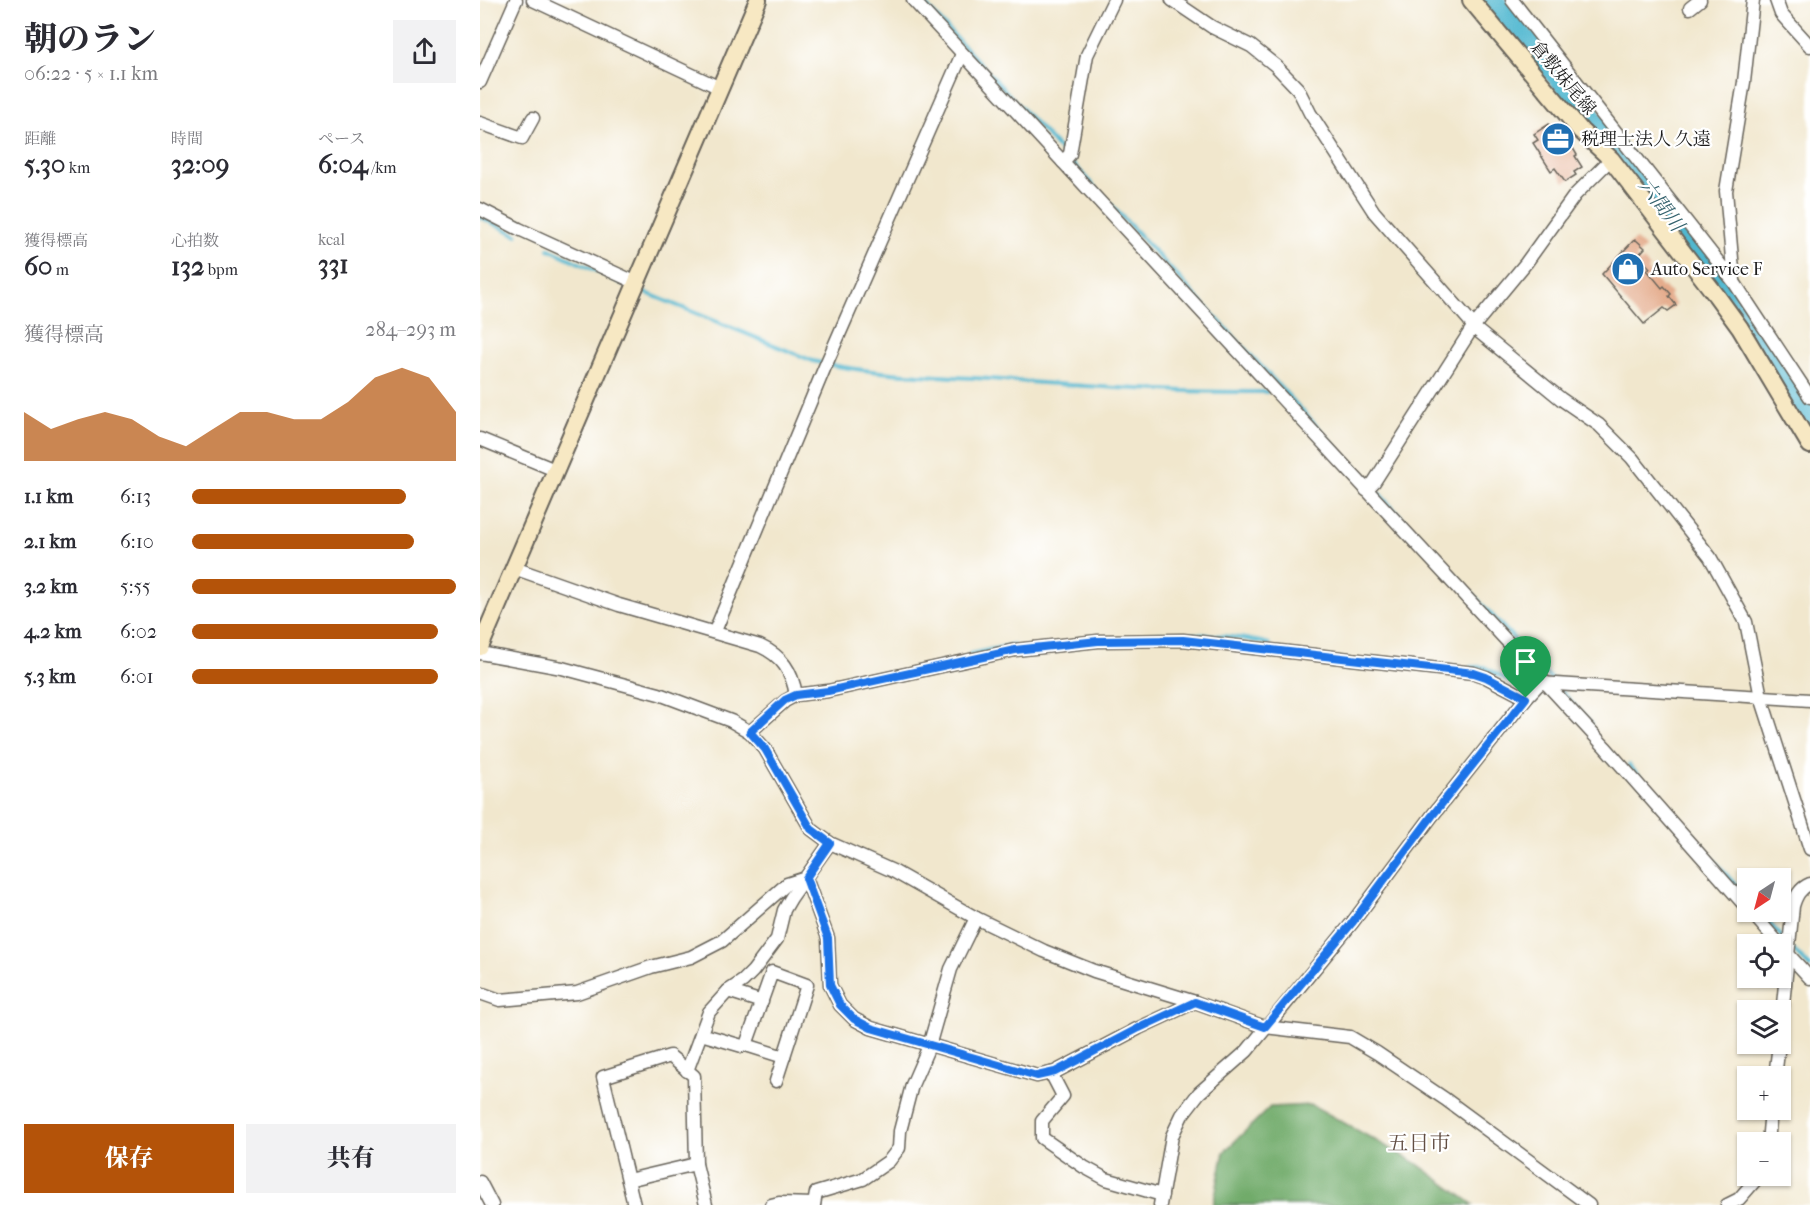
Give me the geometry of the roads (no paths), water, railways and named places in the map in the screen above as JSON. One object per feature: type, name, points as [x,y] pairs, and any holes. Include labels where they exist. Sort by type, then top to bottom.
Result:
[{"type":"street","points":[[480,82],[516,0]]},
{"type":"street","points":[[532,0],[720,88]]},
{"type":"street","points":[[480,647],[758,0]]},
{"type":"street","points":[[913,0],[962,54],[1066,159],[1552,683],[1605,747],[1737,897]]},
{"type":"street","points":[[1066,159],[1087,55],[1114,0]]},
{"type":"street","points":[[1172,0],[1212,27],[1251,46],[1276,66],[1298,89],[1310,113],[1374,212],[1441,287],[1473,327],[1561,399],[1599,425],[1632,458],[1710,557],[1746,622],[1761,697],[1810,849]]},
{"type":"street","name":"倉敷妹尾線","points":[[1471,0],[1581,131],[1611,159],[1726,288],[1740,328],[1810,445]]},
{"type":"street","points":[[1512,0],[1726,288],[1805,379],[1810,397]]},
{"type":"street","points":[[1726,288],[1725,191],[1744,82],[1753,0]]},
{"type":"street","points":[[1776,0],[1782,15],[1810,46]]},
{"type":"street","points":[[715,631],[826,365],[962,54]]},
{"type":"street","points":[[480,123],[522,138],[533,118]]},
{"type":"street","points":[[1370,486],[1473,327],[1526,263],[1575,195],[1611,159]]},
{"type":"street","points":[[480,209],[635,286]]},
{"type":"street","points":[[480,439],[555,470]]},
{"type":"street","points":[[514,568],[619,605],[715,631],[775,653],[784,663],[794,682],[796,695]]},
{"type":"street","points":[[750,732],[785,700],[796,695],[828,691],[1015,650],[1098,641],[1183,640],[1474,673],[1526,698]]},
{"type":"street","points":[[480,653],[562,668],[659,694],[730,721],[750,732],[765,749],[811,829],[830,843],[893,871],[976,918],[1044,951],[1094,971],[1195,1002],[1265,1027],[1350,1037],[1445,1100],[1589,1205]]},
{"type":"street","points":[[1051,1073],[1063,1096],[1042,1121],[1042,1138],[1106,1179],[1161,1200],[1172,1136],[1182,1115],[1199,1093],[1247,1051],[1352,923],[1432,816],[1540,683],[1810,700]]},
{"type":"street","points":[[687,1071],[709,1012],[728,991],[753,971],[777,939],[784,910],[830,843]]},
{"type":"street","points":[[806,878],[828,938],[830,985],[840,1005],[854,1019],[871,1028],[1037,1076],[1051,1073],[1195,1002]]},
{"type":"street","points":[[480,993],[500,1000],[577,993],[651,967],[691,957],[722,941],[787,884],[806,878]]},
{"type":"street","points":[[1791,939],[1793,906],[1796,897],[1804,886],[1810,884]]},
{"type":"street","points":[[771,1205],[779,1203],[814,1205],[816,1193],[863,1179],[889,1161],[899,1148],[900,1131],[912,1085],[929,1046],[951,969],[976,918]]},
{"type":"street","points":[[1759,922],[1770,934]]},
{"type":"street","points":[[1791,957],[1810,978]]},
{"type":"street","points":[[746,1045],[772,972],[807,985],[776,1081]]},
{"type":"street","points":[[728,991],[762,1002]]},
{"type":"street","points":[[701,1034],[742,1046],[746,1045],[784,1058]]},
{"type":"street","points":[[633,1205],[603,1077],[670,1056],[694,1076],[696,1164],[706,1205]]},
{"type":"street","points":[[628,1180],[696,1164]]},
{"type":"street","points":[[480,1182],[491,1204]]},
{"type":"street","points":[[1727,1205],[1739,1198],[1752,1186]]},
{"type":"waterway","points":[[921,0],[1553,681]]},
{"type":"waterway","name":"六間川","points":[[1492,0],[1580,103],[1729,291],[1810,424]]},
{"type":"waterway","points":[[480,217],[517,235]]},
{"type":"waterway","points":[[549,249],[629,286]]},
{"type":"waterway","points":[[639,290],[813,361],[835,366],[901,374],[1094,386],[1267,392]]},
{"type":"waterway","points":[[1149,634],[1210,635],[1269,644]]},
{"type":"waterway","points":[[970,654],[1013,645]]},
{"type":"waterway","points":[[1471,667],[1484,667],[1523,689],[1531,681]]},
{"type":"waterway","points":[[802,686],[834,684]]},
{"type":"waterway","points":[[1558,687],[1591,724]]},
{"type":"waterway","points":[[1629,765],[1737,887]]},
{"type":"waterway","points":[[1768,922],[1779,934]]},
{"type":"waterway","points":[[1794,951],[1810,967]]},
{"type":"place","name":"税理士法人 久遠","points":[[1558,139]]},
{"type":"place","name":"Auto Service F","points":[[1628,269]]},
{"type":"district","name":"五日市","points":[[1419,1143]]}]
